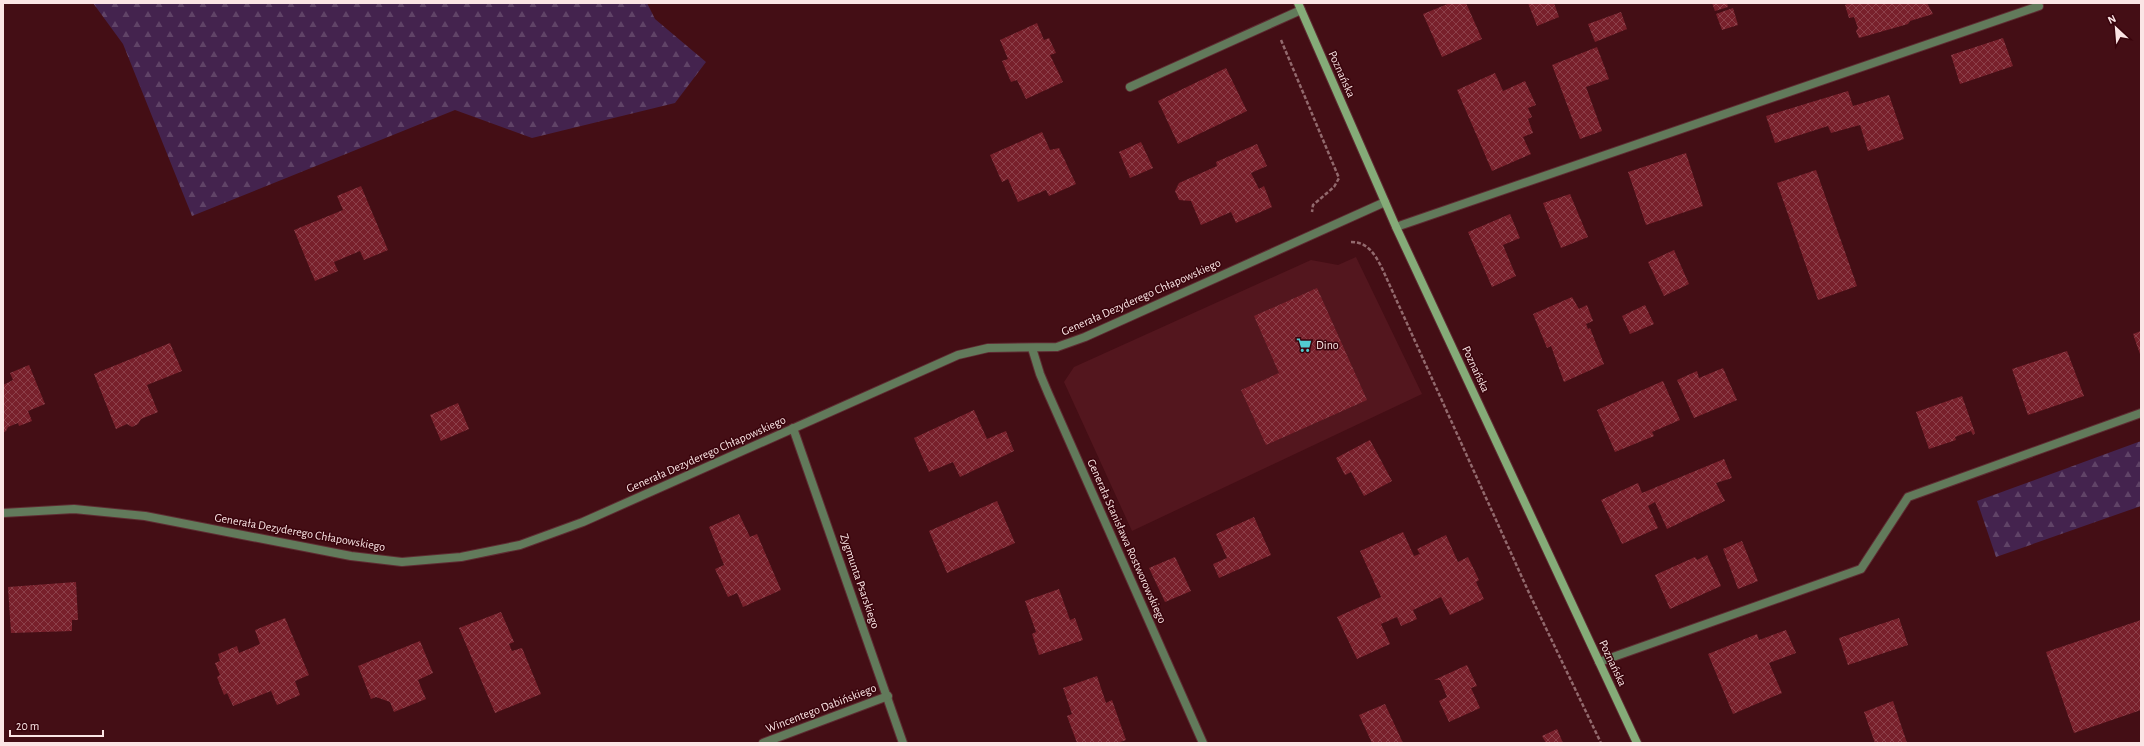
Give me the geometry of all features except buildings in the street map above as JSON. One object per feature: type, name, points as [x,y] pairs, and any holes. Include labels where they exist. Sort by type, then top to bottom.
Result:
[{"type":"street","points":[[1130,87],[1273,22],[1299,6]]},
{"type":"street","name":"Poznańska","points":[[1299,6],[1396,226],[1637,743]]},
{"type":"street","points":[[1396,226],[2039,6]]},
{"type":"street","name":"Generała Dezyderego Chłapowskiego","points":[[3,513],[74,509],[145,516],[351,556],[402,562],[461,557],[520,545],[583,522],[958,355],[988,348],[1057,347],[1085,338],[1385,202]]},
{"type":"street","name":"Generała Stanisława Rostworowskiego","points":[[1032,348],[1048,393],[1203,743]]},
{"type":"street","points":[[1599,662],[1861,569],[1908,498],[2141,413]]},
{"type":"street","name":"Zygmunta Psarskiego","points":[[793,428],[888,696],[903,743]]},
{"type":"street","name":"Wincentego Dabińskiego","points":[[763,743],[888,696]]},
{"type":"path","points":[[1273,22],[1339,178],[1334,187],[1313,205],[1312,213],[1314,233]]},
{"type":"path","points":[[1346,243],[1361,243],[1372,250],[1381,266],[1527,588],[1602,743]]},
{"type":"shaded area","points":[[1356,257],[1422,394],[1132,531],[1064,382],[1074,367],[1311,260],[1338,265]]},
{"type":"green space","points":[[93,3],[647,3],[655,19],[706,62],[675,103],[532,138],[455,110],[192,216],[123,44]]},
{"type":"green space","points":[[2141,441],[2141,506],[1996,557],[1977,501]]},
{"type":"place","name":"Dino","points":[[1304,345]]}]
